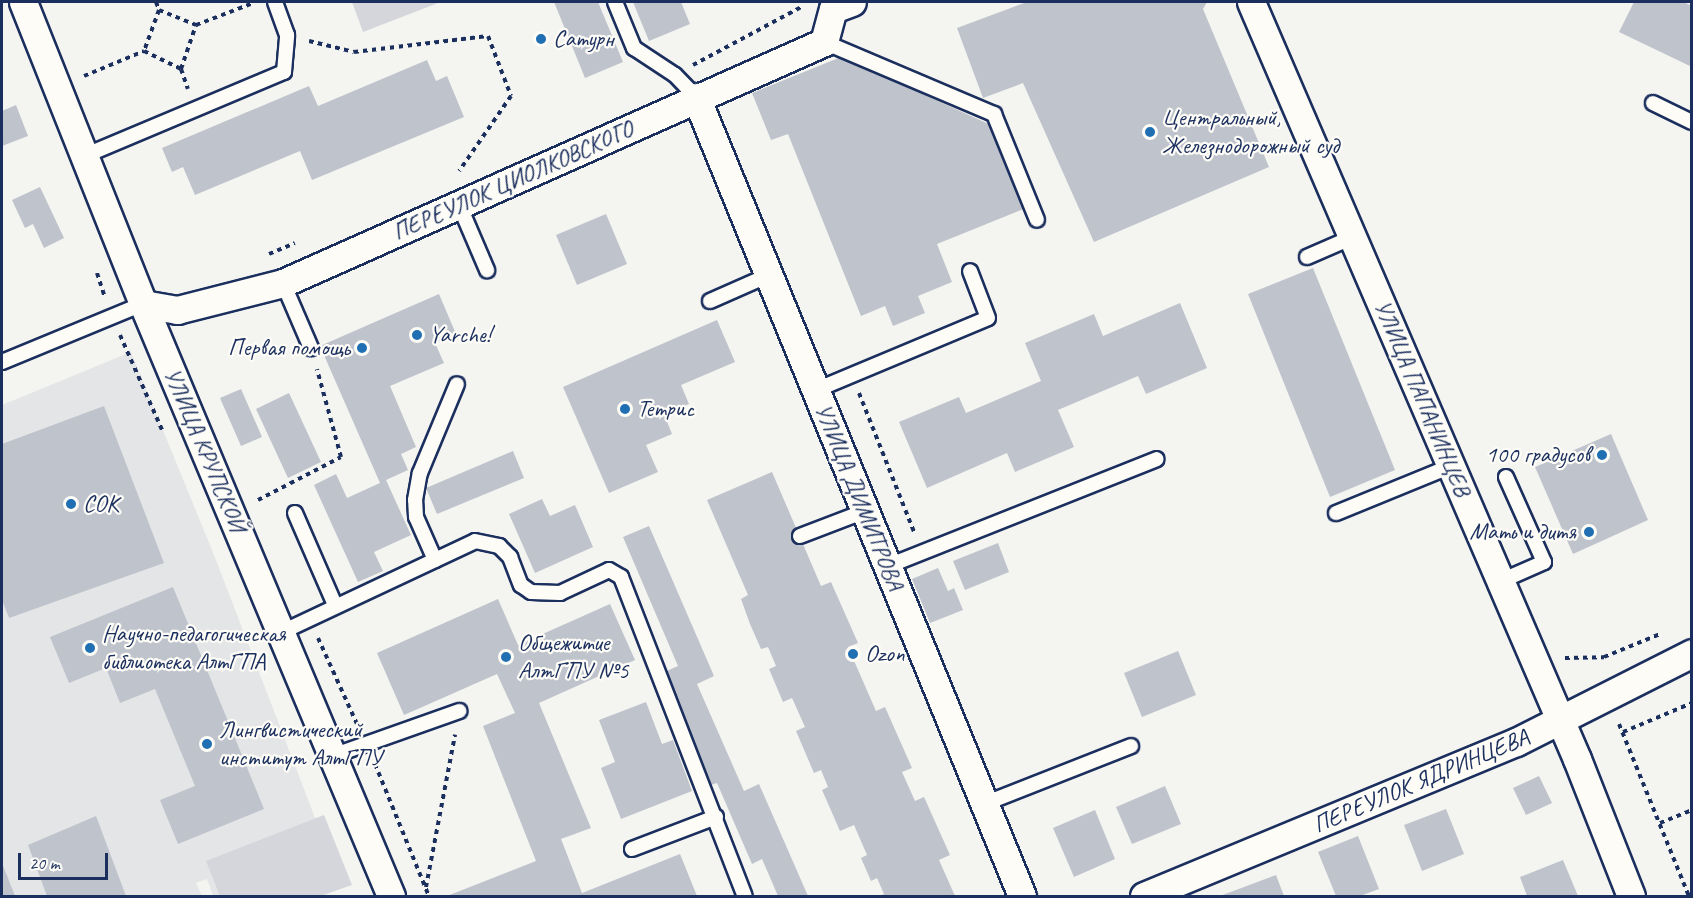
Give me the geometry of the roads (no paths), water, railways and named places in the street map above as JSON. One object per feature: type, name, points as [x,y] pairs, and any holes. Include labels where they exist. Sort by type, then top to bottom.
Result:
[{"type":"street","name":"УЛИЦА КРУПСКОЙ","points":[[23,2],[143,304],[334,755],[385,895]]},
{"type":"street","points":[[824,42],[833,9],[852,2]]},
{"type":"street","name":"УЛИЦА ПАПАНИНЦЕВ","points":[[1251,2],[1501,581],[1631,897]]},
{"type":"street","name":"ПЕРЕУЛОК ЦИОЛКОВСКОГО","points":[[143,304],[177,310],[283,283],[460,207],[696,97],[824,42]]},
{"type":"street","name":"УЛИЦА ДИМИТРОВА","points":[[696,97],[1022,897]]},
{"type":"street","name":"ПЕРЕУЛОК ЯДРИНЦЕВА","points":[[1144,897],[1516,742],[1692,652]]},
{"type":"lane","points":[[84,156],[284,72],[287,35],[275,2]]},
{"type":"lane","points":[[615,2],[634,48],[675,75],[696,97]]},
{"type":"lane","points":[[824,42],[994,114],[1037,220]]},
{"type":"lane","points":[[1653,103],[1692,122]]},
{"type":"lane","points":[[460,207],[487,270]]},
{"type":"lane","points":[[1307,257],[1353,237]]},
{"type":"lane","points":[[816,390],[988,318],[970,271]]},
{"type":"lane","points":[[710,301],[769,275]]},
{"type":"lane","points":[[283,283],[311,348]]},
{"type":"lane","points":[[2,362],[143,304]]},
{"type":"lane","points":[[435,560],[416,518],[415,500],[420,474],[457,384]]},
{"type":"lane","points":[[888,566],[1157,459]]},
{"type":"lane","points":[[1336,513],[1451,466]]},
{"type":"lane","points":[[1501,581],[1544,561],[1506,477]]},
{"type":"lane","points":[[800,536],[865,511]]},
{"type":"lane","points":[[295,513],[335,605]]},
{"type":"lane","points":[[282,632],[335,605],[476,542],[499,546],[510,557],[521,585],[531,592],[560,593],[609,570],[621,577],[716,817],[745,897]]},
{"type":"lane","points":[[334,755],[368,747],[459,711]]},
{"type":"lane","points":[[984,804],[1131,746]]},
{"type":"lane","points":[[632,849],[716,817]]},
{"type":"place","name":"Сатурн","points":[[541,39]]},
{"type":"place","name":"Центральный, Железнодорожный суд","points":[[1150,132]]},
{"type":"place","name":"Yarche!","points":[[417,335]]},
{"type":"place","name":"Первая помощь","points":[[362,348]]},
{"type":"place","name":"Тетрис","points":[[625,409]]},
{"type":"place","name":"100 градусов","points":[[1602,455]]},
{"type":"place","name":"СОК","points":[[71,504]]},
{"type":"place","name":"Мать и дитя","points":[[1589,532]]},
{"type":"place","name":"Научно-педагогическая библиотека АлтГПА","points":[[90,648]]},
{"type":"place","name":"Ozon","points":[[853,654]]},
{"type":"place","name":"Общежитие АлтГПУ №5","points":[[506,657]]},
{"type":"place","name":"Лингвистический институт АлтГПУ","points":[[207,744]]}]
